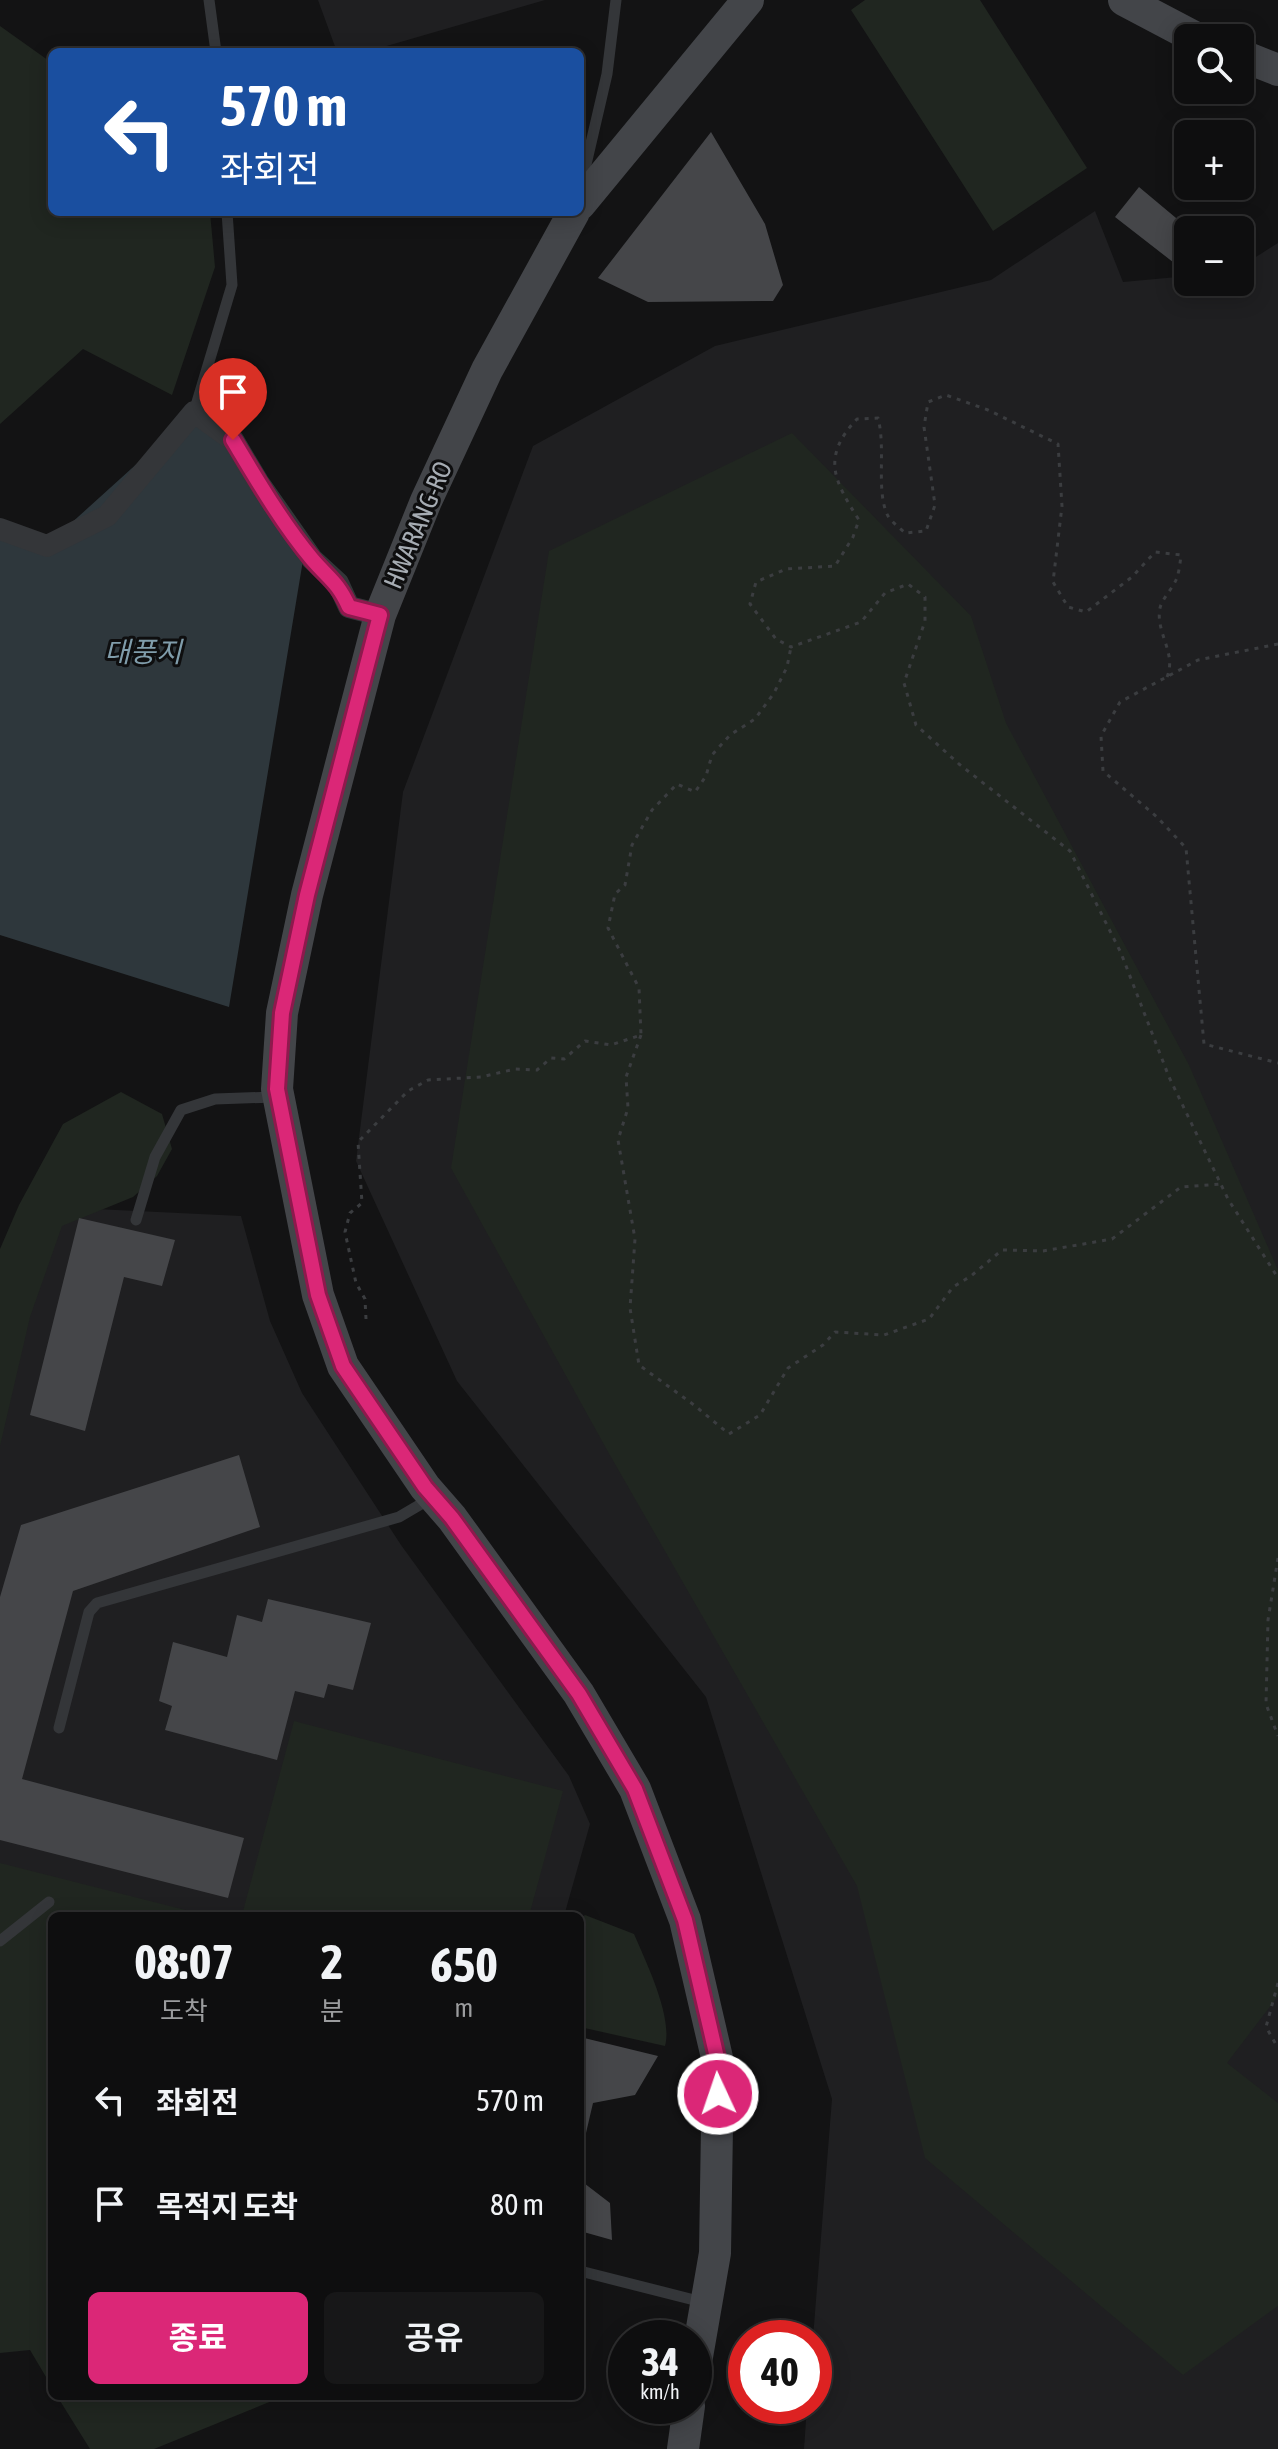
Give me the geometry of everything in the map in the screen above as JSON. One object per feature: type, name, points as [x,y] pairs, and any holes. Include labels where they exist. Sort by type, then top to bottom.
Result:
[{"type":"street","points":[[584,199],[748,0]]},
{"type":"street","points":[[1124,0],[1174,26]]},
{"type":"street","points":[[1254,61],[1278,70]]},
{"type":"street","name":"HWARANG-RO","points":[[572,216],[487,370],[426,501],[380,615],[307,895],[285,998],[279,1097],[318,1295],[343,1366],[433,1497],[579,1694],[635,1789],[685,1920],[718,2062],[715,2253],[703,2320]]},
{"type":"street","points":[[0,529],[47,546],[107,516],[194,412],[233,440],[258,482],[312,559],[338,583],[349,607],[380,615]]},
{"type":"street","points":[[683,2449],[686,2424]]},
{"type":"lane","points":[[209,0],[215,48]]},
{"type":"lane","points":[[584,173],[607,74],[616,0]]},
{"type":"lane","points":[[194,412],[232,285],[227,216]]},
{"type":"lane","points":[[136,1220],[155,1157],[181,1110],[215,1099],[279,1097]]},
{"type":"lane","points":[[59,1728],[89,1612],[97,1603],[399,1517],[433,1497]]},
{"type":"lane","points":[[0,1941],[49,1902]]},
{"type":"lane","points":[[584,2272],[706,2303]]},
{"type":"path","points":[[1167,677],[1171,668],[1170,654],[1162,632],[1160,607],[1177,577],[1181,555],[1155,552],[1132,577],[1086,612],[1068,607],[1053,582],[1062,506],[1058,444],[988,410],[946,395],[928,402],[924,427],[935,505],[926,531],[905,533],[887,515],[881,478],[884,440],[878,418],[857,419],[844,433],[833,460],[839,489],[859,520],[853,537],[835,566],[786,569],[756,582],[750,604],[776,639],[791,647],[861,622],[885,593],[908,584],[925,597],[925,621],[904,683],[916,725],[959,764],[1070,851],[1121,953],[1169,1077],[1221,1184],[1278,1278]]},
{"type":"path","points":[[1278,644],[1198,660],[1120,702],[1101,736],[1103,771],[1157,817],[1186,848],[1204,1044],[1278,1063]]},
{"type":"path","points":[[791,647],[787,667],[774,693],[755,719],[730,735],[712,755],[706,776],[695,792],[677,784],[652,810],[632,845],[625,885],[615,894],[608,928],[639,988],[641,1035],[626,1077],[628,1108],[618,1140],[635,1239],[630,1308],[639,1365],[729,1434],[760,1415],[788,1368],[823,1345],[835,1332],[884,1335],[929,1319],[953,1287],[1002,1250],[1043,1251],[1112,1239],[1181,1187],[1221,1184]]},
{"type":"path","points":[[366,1319],[365,1299],[356,1283],[345,1232],[350,1213],[362,1203],[358,1142],[408,1091],[428,1080],[481,1077],[515,1069],[537,1070],[551,1058],[564,1059],[585,1041],[611,1045],[641,1035]]},
{"type":"path","points":[[1278,1558],[1268,1620],[1266,1704],[1278,1736]]},
{"type":"path","points":[[1278,1983],[1266,2027],[1278,2048]]},
{"type":"shaded area","points":[[318,0],[545,0],[380,48],[336,48]]},
{"type":"shaded area","points":[[865,0],[980,0],[1087,168],[993,231],[851,10]]},
{"type":"shaded area","points":[[0,26],[48,60],[48,216],[210,216],[215,267],[172,395],[83,349],[0,424]]},
{"type":"shaded area","points":[[1095,211],[1123,282],[1174,277],[1174,296],[1254,296],[1254,258],[1278,243],[1278,2449],[804,2449],[806,2424],[832,2424],[832,2320],[814,2320],[832,2099],[706,1697],[457,1381],[356,1161],[403,792],[533,446],[715,346],[991,280]]},
{"type":"shaded area","points":[[792,433],[971,616],[1006,723],[1189,1065],[1278,1270],[1278,1996],[1227,2063],[1278,2103],[1278,2306],[1183,2375],[925,2158],[857,1886],[607,1450],[451,1168],[549,551]]},
{"type":"shaded area","points":[[121,1092],[162,1114],[172,1149],[157,1176],[133,1197],[62,1226],[30,1317],[0,1446],[0,1249],[19,1205],[63,1124]]},
{"type":"shaded area","points":[[54,1207],[241,1216],[270,1321],[302,1393],[401,1545],[569,1776],[590,1824],[565,1912],[158,1912],[0,1871],[0,1409]]},
{"type":"shaded area","points":[[294,1721],[563,1791],[530,1912],[243,1912]]},
{"type":"shaded area","points":[[0,1863],[193,1912],[48,1912],[48,2380],[30,2350],[0,2353]]},
{"type":"shaded area","points":[[584,1916],[634,1934],[662,2005],[665,2046],[584,2028]]},
{"type":"shaded area","points":[[59,2400],[274,2400],[154,2449],[90,2449]]},
{"type":"water","name":"대풍지","points":[[194,412],[307,536],[229,1007],[0,935],[0,529],[47,545]]},
{"type":"building","points":[[711,132],[765,224],[783,285],[773,301],[648,302],[598,278]]},
{"type":"building","points":[[1139,187],[1174,216],[1174,263],[1115,217]]},
{"type":"building","points":[[79,1218],[175,1240],[162,1286],[124,1277],[85,1431],[30,1415]]},
{"type":"building","points":[[239,1455],[260,1527],[73,1591],[22,1779],[244,1838],[228,1898],[0,1840],[0,1597],[21,1525]]},
{"type":"building","points":[[268,1599],[371,1623],[353,1690],[328,1684],[324,1698],[295,1691],[277,1760],[165,1730],[172,1706],[159,1701],[173,1642],[227,1657],[237,1615],[262,1622]]},
{"type":"building","points":[[584,2038],[658,2056],[635,2095],[593,2103],[586,2133]]},
{"type":"building","points":[[584,2183],[610,2203],[612,2240],[584,2232]]},
{"type":"route","points":[[233,440],[258,482],[312,559],[338,583],[349,607],[380,615],[307,895],[282,1013],[277,1089],[318,1295],[343,1366],[425,1487],[452,1518],[579,1694],[635,1789],[685,1920],[718,2062],[718,2094]]}]
